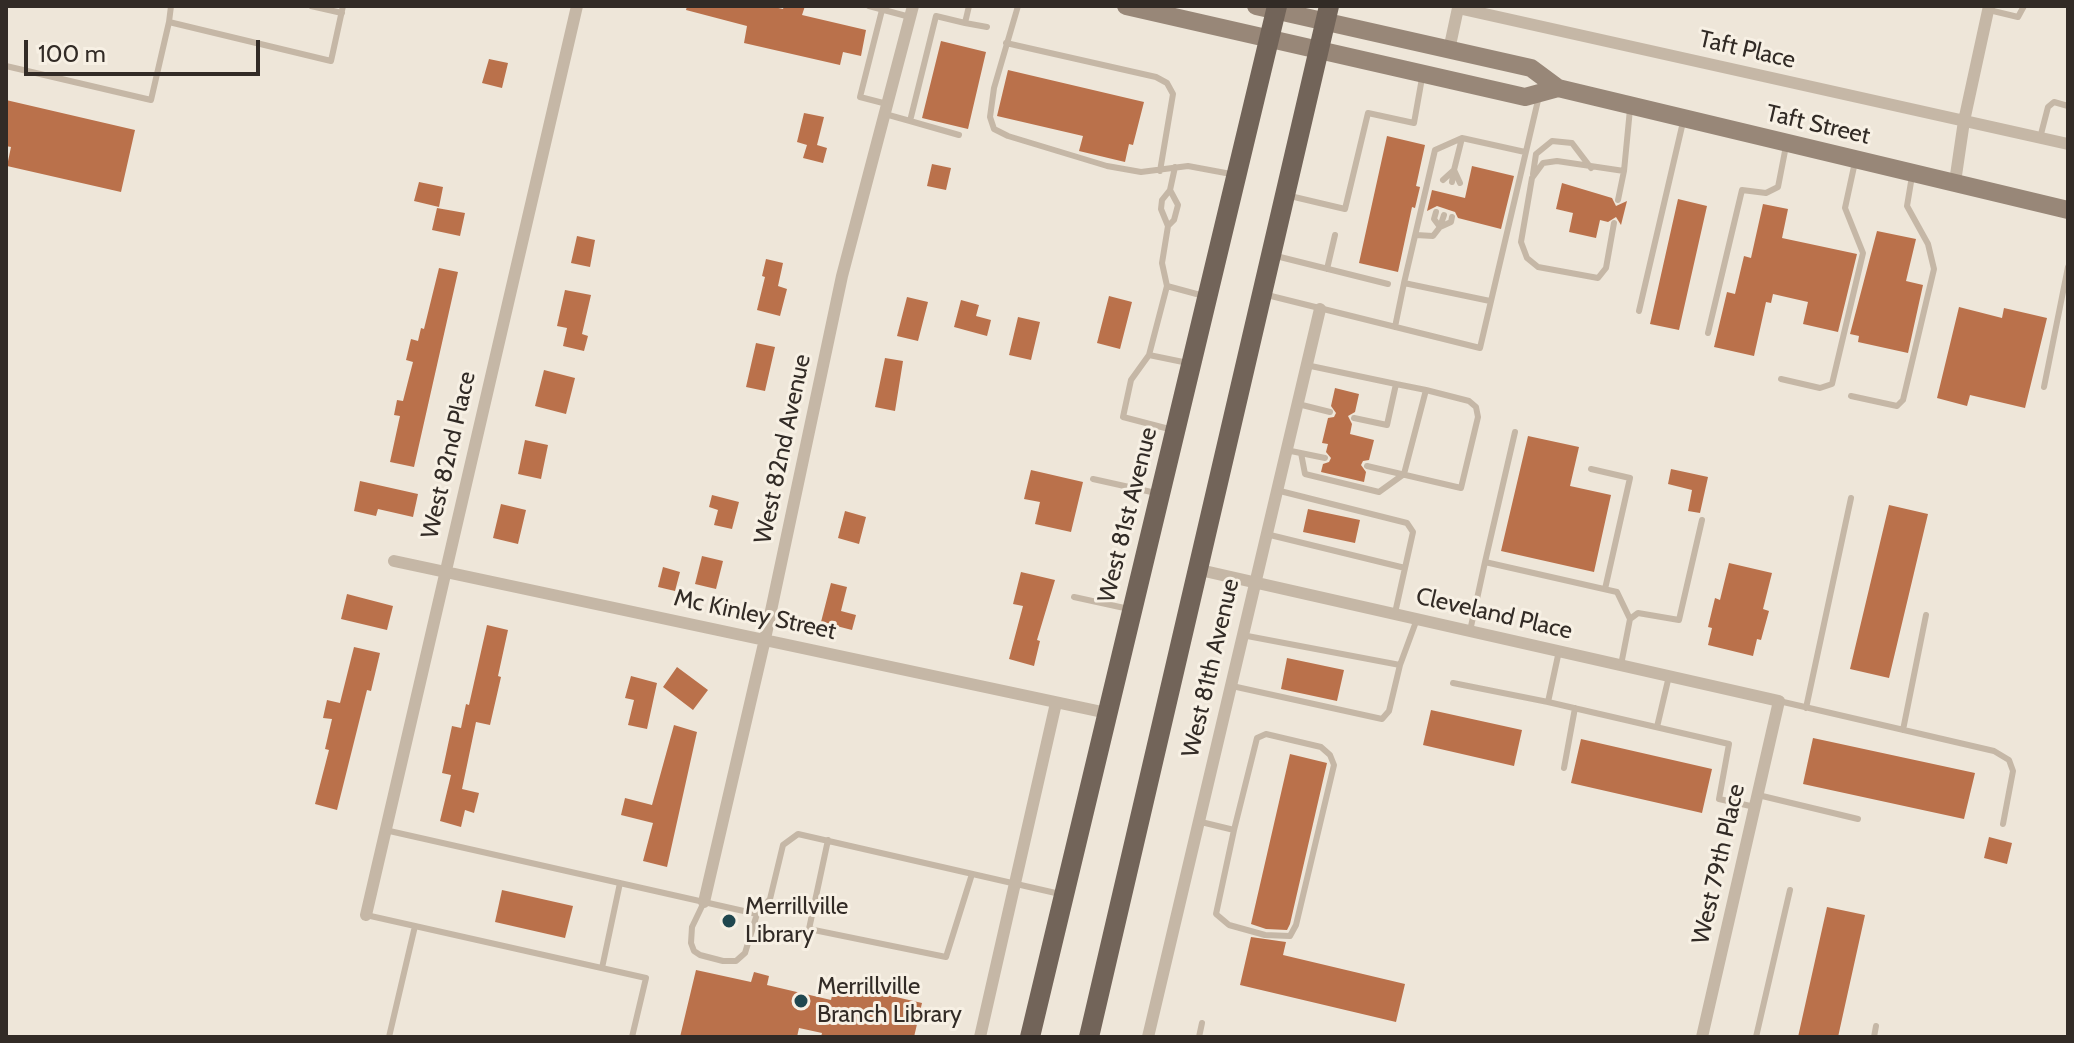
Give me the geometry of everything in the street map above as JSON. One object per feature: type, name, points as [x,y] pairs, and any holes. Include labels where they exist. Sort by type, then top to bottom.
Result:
[{"type":"main road","points":[[1126,6],[1525,97],[1558,88]]},
{"type":"main road","name":"West 81st Avenue","points":[[1030,1037],[1269,38],[1270,7]]},
{"type":"main road","name":"Taft Street","points":[[1270,7],[1328,14],[1449,50],[1531,68],[1558,88],[2068,210]]},
{"type":"main road","points":[[1089,1037],[1328,14]]},
{"type":"street","name":"West 82nd Place","points":[[366,915],[577,6]]},
{"type":"street","name":"Taft Place","points":[[1449,50],[1458,7],[2068,144]]},
{"type":"street","points":[[1955,182],[1964,121],[1989,8]]},
{"type":"street","name":"West 82nd Avenue","points":[[704,902],[765,639],[842,276],[912,11]]},
{"type":"street","name":"West 81th Avenue","points":[[1148,1037],[1320,309]]},
{"type":"street","name":"Mc Kinley Street","points":[[394,561],[1107,713]]},
{"type":"street","name":"Cleveland Place","points":[[1200,570],[1779,701]]},
{"type":"street","name":"West 79th Place","points":[[1702,1037],[1779,701]]},
{"type":"street","points":[[980,1037],[1056,703]]},
{"type":"lane","points":[[6,66],[151,100],[171,6]]},
{"type":"lane","points":[[169,22],[331,61],[342,9],[311,6]]},
{"type":"lane","points":[[869,6],[882,10],[912,11]]},
{"type":"lane","points":[[965,23],[969,6]]},
{"type":"lane","points":[[1018,6],[994,88],[990,117],[994,129],[1107,166],[1141,172],[1188,166],[1237,175]]},
{"type":"lane","points":[[1989,8],[2018,17],[2024,6]]},
{"type":"lane","points":[[882,10],[860,97],[910,121],[959,135]]},
{"type":"lane","points":[[910,121],[936,16],[987,27]]},
{"type":"lane","points":[[1006,46],[1156,77],[1167,83],[1173,94],[1160,171]]},
{"type":"lane","points":[[1287,195],[1345,209],[1368,113],[1414,123],[1423,74]]},
{"type":"lane","points":[[1264,295],[1480,348],[1539,95]]},
{"type":"lane","points":[[2040,138],[2048,107],[2054,102],[2068,106]]},
{"type":"lane","points":[[1618,200],[1631,106]]},
{"type":"lane","points":[[1639,311],[1684,118]]},
{"type":"lane","points":[[1395,327],[1435,150],[1462,138],[1525,152]]},
{"type":"lane","points":[[1452,182],[1462,138]]},
{"type":"lane","points":[[1591,168],[1572,143],[1552,141],[1536,154],[1521,242],[1527,258],[1538,267],[1598,278],[1606,268],[1614,223]]},
{"type":"lane","points":[[1708,333],[1742,190],[1766,193],[1778,187],[1787,143]]},
{"type":"lane","points":[[1781,379],[1820,388],[1832,384],[1863,253],[1845,208],[1856,159]]},
{"type":"lane","points":[[1532,178],[1543,163],[1557,161],[1624,171]]},
{"type":"lane","points":[[1175,167],[1170,190],[1162,200],[1161,209],[1168,226],[1162,263],[1167,286],[1149,355],[1131,380],[1123,417],[1175,430]]},
{"type":"lane","points":[[1443,180],[1454,170]]},
{"type":"lane","points":[[1454,170],[1460,183]]},
{"type":"lane","points":[[1851,396],[1897,406],[1903,400],[1934,269],[1928,244],[1907,206],[1913,173]]},
{"type":"lane","points":[[1168,226],[1174,220],[1178,205],[1170,190]]},
{"type":"lane","points":[[1440,214],[1434,219],[1440,227]]},
{"type":"lane","points":[[1416,235],[1433,236],[1440,227],[1451,222],[1452,217]]},
{"type":"lane","points":[[1327,269],[1335,235]]},
{"type":"lane","points":[[1273,255],[1388,284]]},
{"type":"lane","points":[[2044,387],[2068,267]]},
{"type":"lane","points":[[1404,283],[1490,301]]},
{"type":"lane","points":[[1167,286],[1207,297]]},
{"type":"lane","points":[[1149,355],[1191,364]]},
{"type":"lane","points":[[1306,365],[1426,390],[1469,401],[1476,407],[1478,417],[1461,488],[1367,466]]},
{"type":"lane","points":[[1354,418],[1387,425],[1396,384]]},
{"type":"lane","points":[[1301,453],[1305,474],[1379,492],[1404,474],[1426,390]]},
{"type":"lane","points":[[1297,404],[1330,412]]},
{"type":"lane","points":[[1470,631],[1515,432]]},
{"type":"lane","points":[[1286,450],[1325,458]]},
{"type":"lane","points":[[1591,469],[1630,478],[1605,589]]},
{"type":"lane","points":[[1093,479],[1160,494]]},
{"type":"lane","points":[[1276,490],[1407,523],[1413,532],[1394,614]]},
{"type":"lane","points":[[1806,708],[1851,498]]},
{"type":"lane","points":[[1630,619],[1638,613],[1679,620],[1702,520]]},
{"type":"lane","points":[[1266,534],[1405,568]]},
{"type":"lane","points":[[1485,562],[1617,592],[1630,619],[1621,665]]},
{"type":"lane","points":[[1074,597],[1132,610]]},
{"type":"lane","points":[[1903,730],[1926,615]]},
{"type":"lane","points":[[1230,686],[1382,719],[1389,711],[1400,665],[1417,619]]},
{"type":"lane","points":[[1242,635],[1400,665]]},
{"type":"lane","points":[[1548,702],[1559,651]]},
{"type":"lane","points":[[1657,727],[1669,676]]},
{"type":"lane","points":[[1453,683],[1729,744],[1719,799],[1756,801],[1858,819]]},
{"type":"lane","points":[[1779,701],[1994,751],[2009,760],[2013,771],[2003,824]]},
{"type":"lane","points":[[1564,768],[1575,708]]},
{"type":"lane","points":[[1266,734],[1321,747],[1330,755],[1334,765],[1296,925],[1290,936],[1265,935],[1229,925],[1216,914],[1234,830],[1257,738],[1266,734]]},
{"type":"lane","points":[[1197,821],[1234,830]]},
{"type":"lane","points":[[385,830],[757,914]]},
{"type":"lane","points":[[704,902],[692,927],[694,951],[723,961],[736,961],[745,953],[757,914],[770,899],[780,853],[787,839],[798,834],[1064,895]]},
{"type":"lane","points":[[828,840],[809,929],[946,957],[972,874]]},
{"type":"lane","points":[[602,968],[620,883]]},
{"type":"lane","points":[[1756,1037],[1790,890]]},
{"type":"lane","points":[[366,915],[646,978],[632,1037]]},
{"type":"lane","points":[[389,1037],[415,926]]},
{"type":"lane","points":[[1199,1037],[1202,1023]]},
{"type":"lane","points":[[1874,1037],[1876,1026]]},
{"type":"building","points":[[687,6],[769,6],[783,9],[784,6],[805,6],[802,15],[866,30],[861,56],[843,52],[840,65],[744,43],[747,26],[686,10]]},
{"type":"building","points":[[941,41],[986,52],[968,129],[922,118]]},
{"type":"building","points":[[489,59],[508,63],[502,88],[482,83]]},
{"type":"building","points":[[1008,70],[1144,102],[1133,145],[1129,144],[1125,162],[1079,151],[1083,136],[997,116]]},
{"type":"building","points":[[6,100],[135,130],[121,192],[7,166],[11,147],[6,146]]},
{"type":"building","points":[[804,113],[824,117],[817,145],[827,148],[823,163],[803,158],[807,145],[797,142]]},
{"type":"building","points":[[1387,136],[1425,145],[1416,186],[1420,187],[1415,208],[1412,207],[1398,272],[1359,263]]},
{"type":"building","points":[[932,164],[951,168],[946,190],[927,186]]},
{"type":"building","points":[[1472,166],[1514,176],[1501,229],[1458,218],[1455,212],[1437,206],[1427,211],[1432,190],[1465,198]]},
{"type":"building","points":[[419,182],[443,187],[439,207],[414,201]]},
{"type":"building","points":[[1562,183],[1612,198],[1616,206],[1627,201],[1621,225],[1616,217],[1608,222],[1600,220],[1596,238],[1569,232],[1573,213],[1556,209]]},
{"type":"building","points":[[1678,199],[1707,206],[1679,330],[1650,324]]},
{"type":"building","points":[[1763,204],[1788,209],[1782,238],[1857,254],[1838,332],[1803,324],[1808,302],[1773,294],[1771,303],[1766,302],[1754,356],[1714,347],[1727,292],[1735,294],[1744,256],[1751,258]]},
{"type":"building","points":[[437,208],[465,213],[460,236],[432,230]]},
{"type":"building","points":[[1877,231],[1916,239],[1906,281],[1923,285],[1908,353],[1858,342],[1859,336],[1850,334]]},
{"type":"building","points":[[577,236],[595,240],[590,267],[571,263]]},
{"type":"building","points":[[766,259],[783,263],[778,286],[787,289],[780,316],[757,310]]},
{"type":"building","points":[[439,268],[458,272],[414,467],[390,462],[400,416],[394,415],[397,400],[403,401],[413,362],[406,360],[411,339],[418,341],[421,328],[424,329]]},
{"type":"building","points":[[565,290],[591,295],[582,334],[588,336],[584,351],[563,346],[567,328],[557,326]]},
{"type":"building","points":[[1109,296],[1132,302],[1120,349],[1097,343]]},
{"type":"building","points":[[907,297],[928,302],[918,341],[897,336]]},
{"type":"building","points":[[961,300],[979,305],[976,316],[991,320],[987,336],[954,327]]},
{"type":"building","points":[[1959,307],[2002,318],[2004,308],[2047,318],[2025,408],[1970,395],[1967,406],[1937,398]]},
{"type":"building","points":[[1018,317],[1040,322],[1031,360],[1009,355]]},
{"type":"building","points":[[756,343],[775,347],[765,391],[746,387]]},
{"type":"building","points":[[885,358],[903,361],[895,411],[875,407]]},
{"type":"building","points":[[544,370],[575,378],[566,414],[535,406]]},
{"type":"building","points":[[1335,388],[1359,394],[1355,412],[1348,416],[1352,424],[1350,434],[1374,440],[1369,460],[1361,465],[1366,472],[1364,482],[1321,472],[1323,464],[1331,458],[1326,452],[1328,444],[1322,443],[1328,418],[1336,413],[1331,406]]},
{"type":"building","points":[[1528,436],[1579,447],[1570,486],[1611,495],[1594,572],[1501,551]]},
{"type":"building","points":[[525,440],[548,445],[541,479],[518,474]]},
{"type":"building","points":[[1671,469],[1708,477],[1700,513],[1688,511],[1692,490],[1668,484]]},
{"type":"building","points":[[1031,470],[1083,482],[1071,532],[1035,524],[1040,502],[1024,499]]},
{"type":"building","points":[[360,481],[418,494],[413,517],[378,509],[376,516],[354,511]]},
{"type":"building","points":[[712,495],[739,502],[732,529],[714,525],[718,510],[709,507]]},
{"type":"building","points":[[501,504],[526,510],[518,544],[493,538]]},
{"type":"building","points":[[1889,505],[1928,514],[1889,678],[1850,669]]},
{"type":"building","points":[[1308,509],[1360,520],[1355,543],[1303,532]]},
{"type":"building","points":[[845,511],[866,517],[859,544],[838,538]]},
{"type":"building","points":[[702,556],[723,561],[716,589],[695,584]]},
{"type":"building","points":[[1729,563],[1772,573],[1763,609],[1769,611],[1753,656],[1708,645],[1712,628],[1708,627],[1715,598],[1720,600]]},
{"type":"building","points":[[663,567],[680,572],[675,591],[658,587]]},
{"type":"building","points":[[1021,572],[1055,580],[1037,640],[1040,641],[1034,666],[1009,659],[1023,606],[1013,604]]},
{"type":"building","points":[[831,583],[847,587],[841,611],[856,615],[852,630],[821,622]]},
{"type":"building","points":[[347,594],[393,606],[387,630],[341,619]]},
{"type":"building","points":[[487,625],[508,630],[490,725],[476,722],[462,789],[479,793],[474,813],[465,810],[461,827],[440,821],[451,775],[442,773],[452,726],[461,728],[466,704],[469,705]]},
{"type":"building","points":[[354,647],[380,653],[371,691],[367,690],[337,810],[315,804],[329,750],[325,749],[332,719],[323,718],[327,700],[340,703]]},
{"type":"building","points":[[1287,658],[1344,670],[1337,701],[1281,689]]},
{"type":"building","points":[[677,667],[708,690],[693,710],[663,687]]},
{"type":"building","points":[[631,676],[657,683],[647,729],[628,725],[634,700],[625,698]]},
{"type":"building","points":[[1431,710],[1522,730],[1514,766],[1423,745]]},
{"type":"building","points":[[674,725],[697,732],[667,867],[643,861],[653,823],[621,815],[625,798],[652,805]]},
{"type":"building","points":[[1813,738],[1975,773],[1964,819],[1803,784]]},
{"type":"building","points":[[1581,739],[1712,769],[1702,813],[1571,783]]},
{"type":"building","points":[[1290,754],[1327,763],[1290,924],[1287,930],[1266,929],[1251,924]]},
{"type":"building","points":[[1989,837],[2012,843],[2007,864],[1984,858]]},
{"type":"building","points":[[502,890],[573,906],[565,938],[495,922]]},
{"type":"building","points":[[1827,907],[1865,915],[1838,1037],[1798,1037]]},
{"type":"building","points":[[1251,937],[1286,942],[1283,955],[1405,984],[1396,1022],[1240,985]]},
{"type":"building","name":"Merrillville Branch Library","points":[[696,970],[751,982],[754,972],[769,976],[767,985],[831,1000],[835,983],[922,1003],[914,1037],[821,1037],[822,1033],[799,1028],[797,1037],[680,1037]]},
{"type":"place","name":"Merrillville Library","points":[[729,921]]},
{"type":"place","name":"Merrillville Branch Library","points":[[801,1001]]}]
